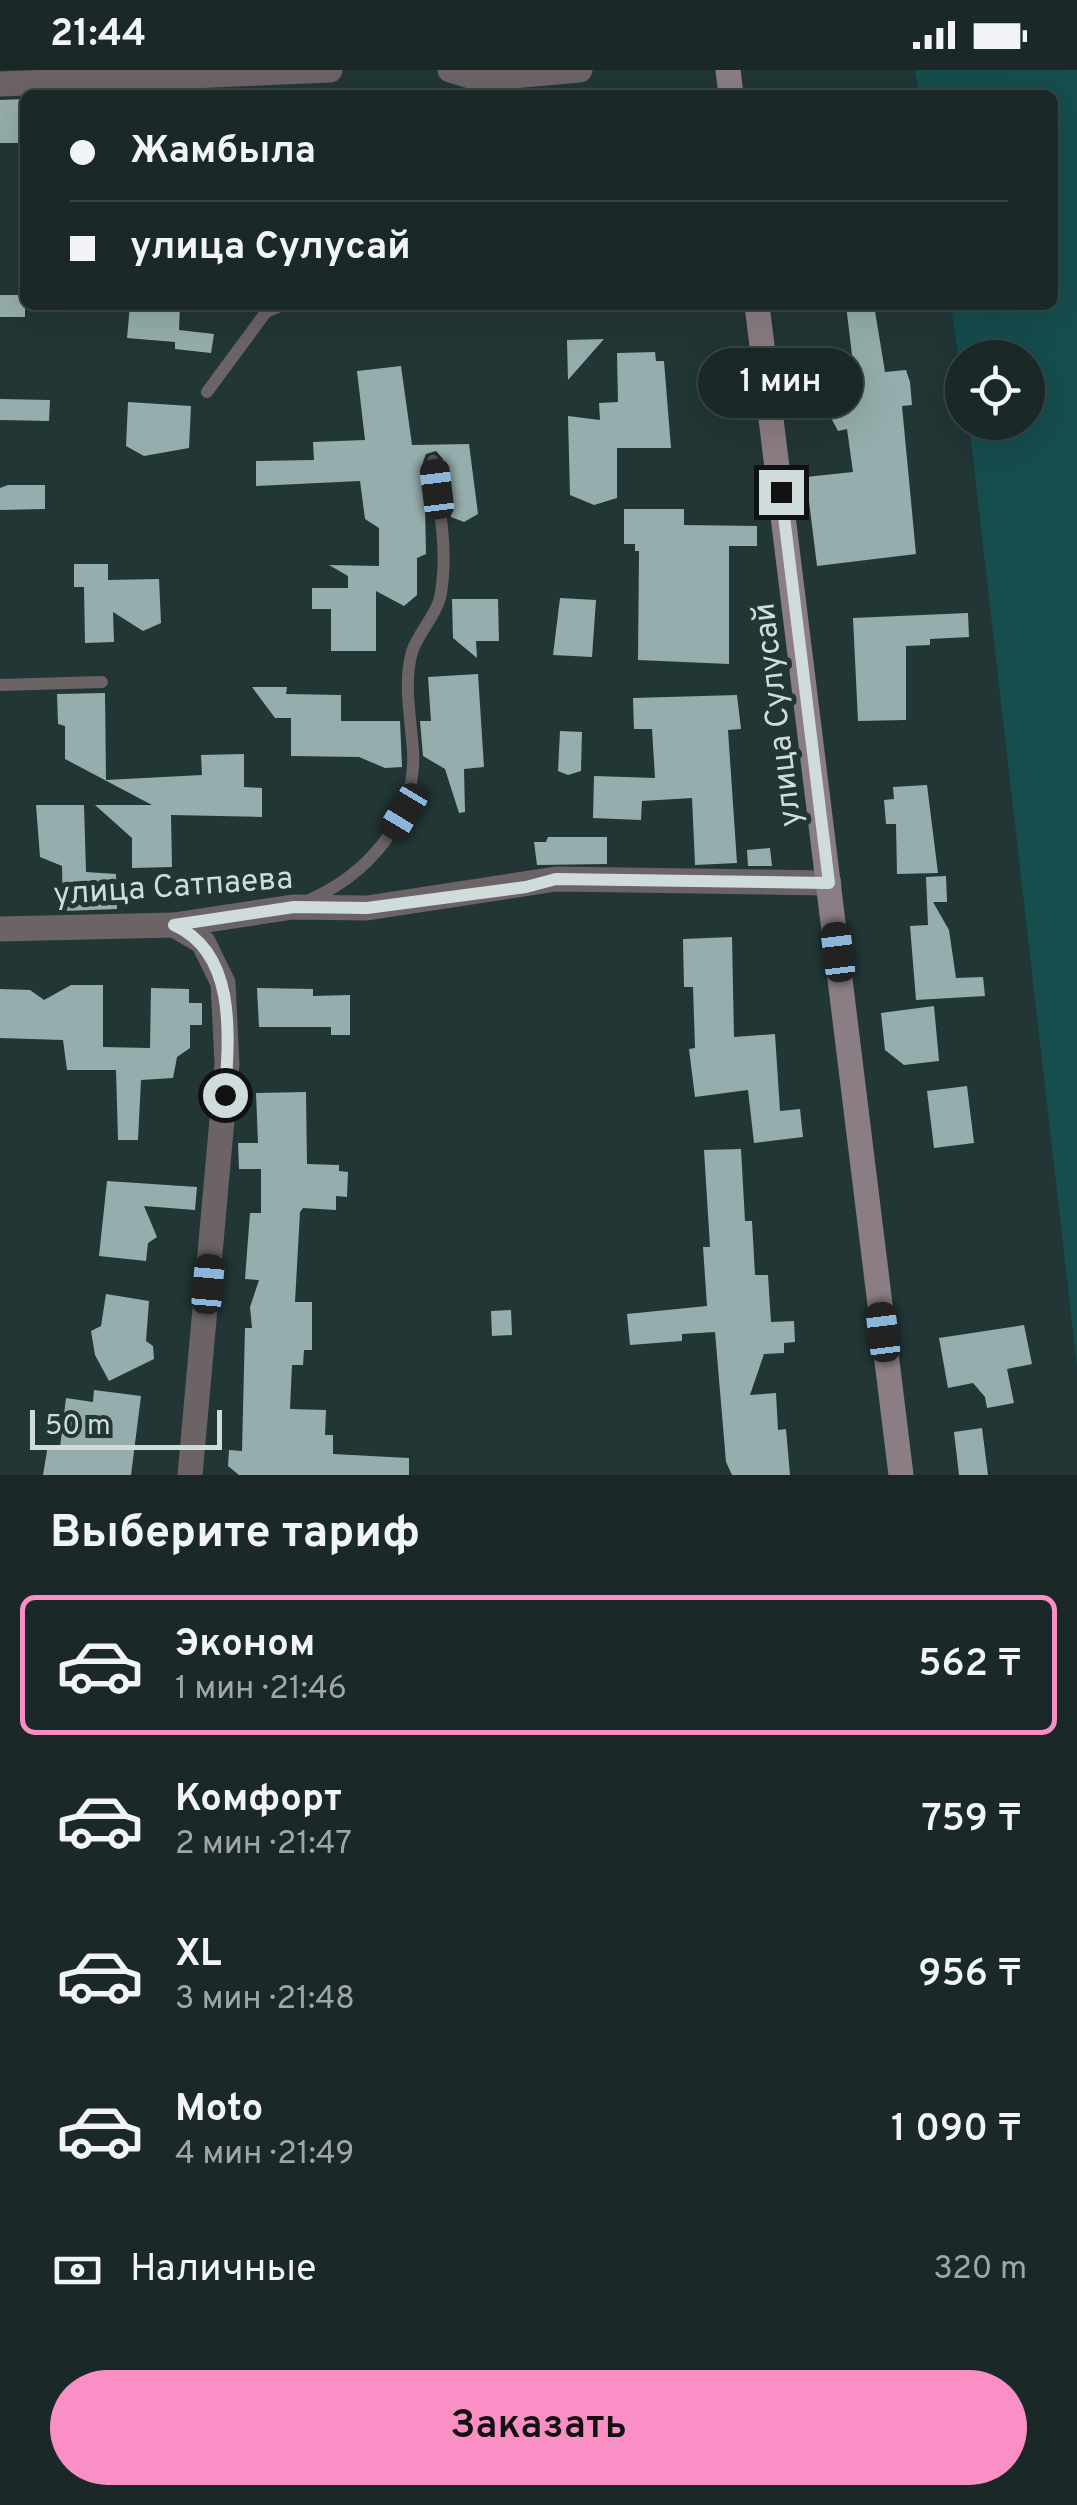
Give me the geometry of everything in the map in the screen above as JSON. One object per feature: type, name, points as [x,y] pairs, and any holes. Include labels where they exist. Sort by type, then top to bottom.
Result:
[{"type":"main road","name":"улица Сулусай","points":[[759,310],[901,1475]]},
{"type":"street","points":[[0,84],[330,70]]},
{"type":"street","points":[[450,70],[477,86],[580,70]]},
{"type":"street","name":"улица Сатпаева","points":[[0,929],[174,925],[294,907],[367,908],[526,887],[556,879],[829,883]]},
{"type":"street","points":[[174,925],[203,942],[223,983],[227,1064],[190,1475]]},
{"type":"lane","points":[[207,392],[271,310]]},
{"type":"lane","points":[[294,907],[336,888],[362,868],[394,829],[411,793],[408,683],[412,652],[439,600],[444,546],[434,461]]},
{"type":"lane","points":[[0,685],[102,682]]},
{"type":"shaded area","points":[[915,70],[1077,70],[1077,1366],[971,440],[1045,440],[1045,340],[956,340],[952,310],[1058,310],[1058,90],[918,90]]},
{"type":"building","points":[[20,99],[20,143],[0,143],[0,100]]},
{"type":"building","points":[[0,295],[20,295],[20,310],[25,310],[25,317],[0,317]]},
{"type":"building","points":[[130,310],[180,310],[179,330],[214,334],[211,353],[175,349],[175,342],[127,338]]},
{"type":"building","points":[[847,310],[875,310],[885,372],[906,370],[910,382],[912,405],[902,406],[916,554],[817,566],[806,477],[853,472],[847,429],[838,431],[830,416],[819,372],[831,370],[829,357],[852,355]]},
{"type":"building","points":[[604,339],[568,380],[567,340]]},
{"type":"building","points":[[655,352],[656,361],[664,361],[671,448],[617,448],[617,498],[594,505],[570,495],[568,416],[600,420],[599,403],[618,402],[617,353]]},
{"type":"building","points":[[401,366],[412,445],[469,444],[478,514],[464,522],[451,517],[443,459],[436,451],[426,454],[423,462],[430,509],[425,507],[426,554],[417,558],[417,595],[404,606],[376,591],[376,651],[331,651],[331,609],[312,609],[312,588],[348,588],[348,576],[329,565],[379,566],[379,528],[365,519],[360,481],[256,486],[256,461],[314,460],[313,442],[365,440],[357,371]]},
{"type":"building","points":[[0,399],[50,400],[49,421],[0,420]]},
{"type":"building","points":[[128,402],[191,406],[189,448],[144,456],[126,446]]},
{"type":"building","points":[[45,485],[45,509],[0,510],[0,488]]},
{"type":"building","points":[[624,509],[684,509],[684,525],[757,526],[757,546],[729,546],[729,664],[638,660],[639,551],[635,551],[635,544],[624,544]]},
{"type":"building","points":[[74,564],[108,564],[108,580],[159,579],[161,623],[143,631],[113,612],[114,642],[85,643],[84,587],[74,587]]},
{"type":"building","points":[[560,598],[596,600],[592,657],[553,655]]},
{"type":"building","points":[[452,599],[498,599],[499,641],[476,641],[477,658],[453,638]]},
{"type":"building","points":[[968,613],[969,637],[930,639],[930,645],[906,646],[906,720],[858,721],[853,618]]},
{"type":"building","points":[[478,674],[484,767],[464,769],[465,812],[459,813],[445,769],[423,756],[420,721],[431,721],[428,677]]},
{"type":"building","points":[[252,687],[287,687],[286,694],[341,695],[341,721],[400,721],[402,767],[385,768],[359,757],[291,756],[291,718],[275,718]]},
{"type":"building","points":[[105,693],[106,780],[202,775],[201,755],[244,754],[244,787],[262,788],[262,817],[171,815],[172,867],[132,868],[132,838],[95,805],[152,805],[65,759],[65,726],[58,724],[57,694]]},
{"type":"building","points":[[737,695],[741,729],[728,730],[737,863],[695,865],[692,798],[642,801],[641,820],[593,818],[594,776],[655,778],[652,729],[634,729],[633,698]]},
{"type":"building","points":[[560,731],[582,732],[581,771],[568,775],[558,771]]},
{"type":"building","points":[[927,785],[938,873],[897,874],[896,824],[886,824],[884,800],[894,799],[893,787]]},
{"type":"building","points":[[36,805],[84,805],[86,872],[116,874],[117,909],[63,911],[62,866],[40,857]]},
{"type":"building","points":[[548,837],[607,837],[607,864],[537,865],[534,842],[546,842]]},
{"type":"building","points":[[770,848],[772,866],[748,866],[747,850]]},
{"type":"building","points":[[946,876],[947,902],[933,902],[949,930],[956,978],[983,977],[985,996],[916,1000],[910,926],[928,925],[926,877]]},
{"type":"building","points":[[732,937],[734,1037],[775,1034],[780,1111],[800,1109],[803,1137],[754,1143],[748,1090],[695,1097],[689,1049],[695,1048],[693,987],[684,987],[683,939]]},
{"type":"building","points":[[71,985],[103,985],[103,1047],[150,1048],[151,988],[189,989],[189,1003],[202,1003],[202,1025],[190,1025],[190,1048],[177,1057],[173,1078],[141,1080],[138,1140],[118,1140],[116,1070],[67,1070],[63,1040],[0,1038],[0,989],[30,990],[44,1000]]},
{"type":"building","points":[[257,988],[313,989],[313,996],[350,995],[350,1035],[331,1035],[331,1027],[259,1027]]},
{"type":"building","points":[[934,1006],[939,1061],[904,1065],[885,1050],[881,1013]]},
{"type":"building","points":[[967,1086],[974,1143],[934,1148],[927,1091]]},
{"type":"building","points":[[306,1092],[307,1164],[339,1165],[339,1171],[348,1172],[347,1197],[336,1196],[336,1210],[303,1208],[300,1212],[295,1302],[312,1302],[312,1350],[304,1350],[303,1365],[292,1365],[290,1409],[326,1410],[325,1435],[333,1435],[333,1454],[409,1458],[409,1475],[239,1475],[228,1466],[229,1450],[242,1451],[245,1328],[252,1328],[250,1307],[259,1280],[245,1279],[250,1213],[261,1213],[261,1169],[239,1169],[238,1143],[258,1143],[256,1093]]},
{"type":"building","points":[[741,1149],[745,1221],[752,1221],[755,1275],[768,1275],[771,1322],[794,1321],[795,1342],[784,1343],[784,1353],[764,1354],[750,1395],[776,1393],[778,1430],[786,1429],[790,1475],[732,1475],[726,1462],[715,1332],[682,1334],[682,1341],[630,1345],[627,1314],[707,1306],[703,1247],[710,1247],[704,1150]]},
{"type":"building","points":[[107,1181],[197,1187],[195,1210],[144,1206],[157,1237],[148,1243],[146,1261],[99,1256]]},
{"type":"building","points":[[106,1294],[149,1301],[146,1341],[153,1346],[154,1359],[109,1381],[95,1355],[91,1331],[101,1326]]},
{"type":"building","points":[[511,1310],[512,1335],[492,1336],[491,1311]]},
{"type":"building","points":[[1024,1325],[1032,1364],[1007,1369],[1014,1403],[987,1408],[985,1397],[973,1383],[948,1388],[939,1338]]},
{"type":"building","points":[[94,1390],[141,1396],[131,1475],[43,1475],[48,1445],[60,1447],[66,1398],[93,1402]]},
{"type":"building","points":[[982,1428],[988,1475],[959,1475],[954,1432]]},
{"type":"route","points":[[225,1095],[223,983],[203,942],[174,925],[294,907],[367,908],[526,887],[556,879],[829,883],[781,492]]}]
